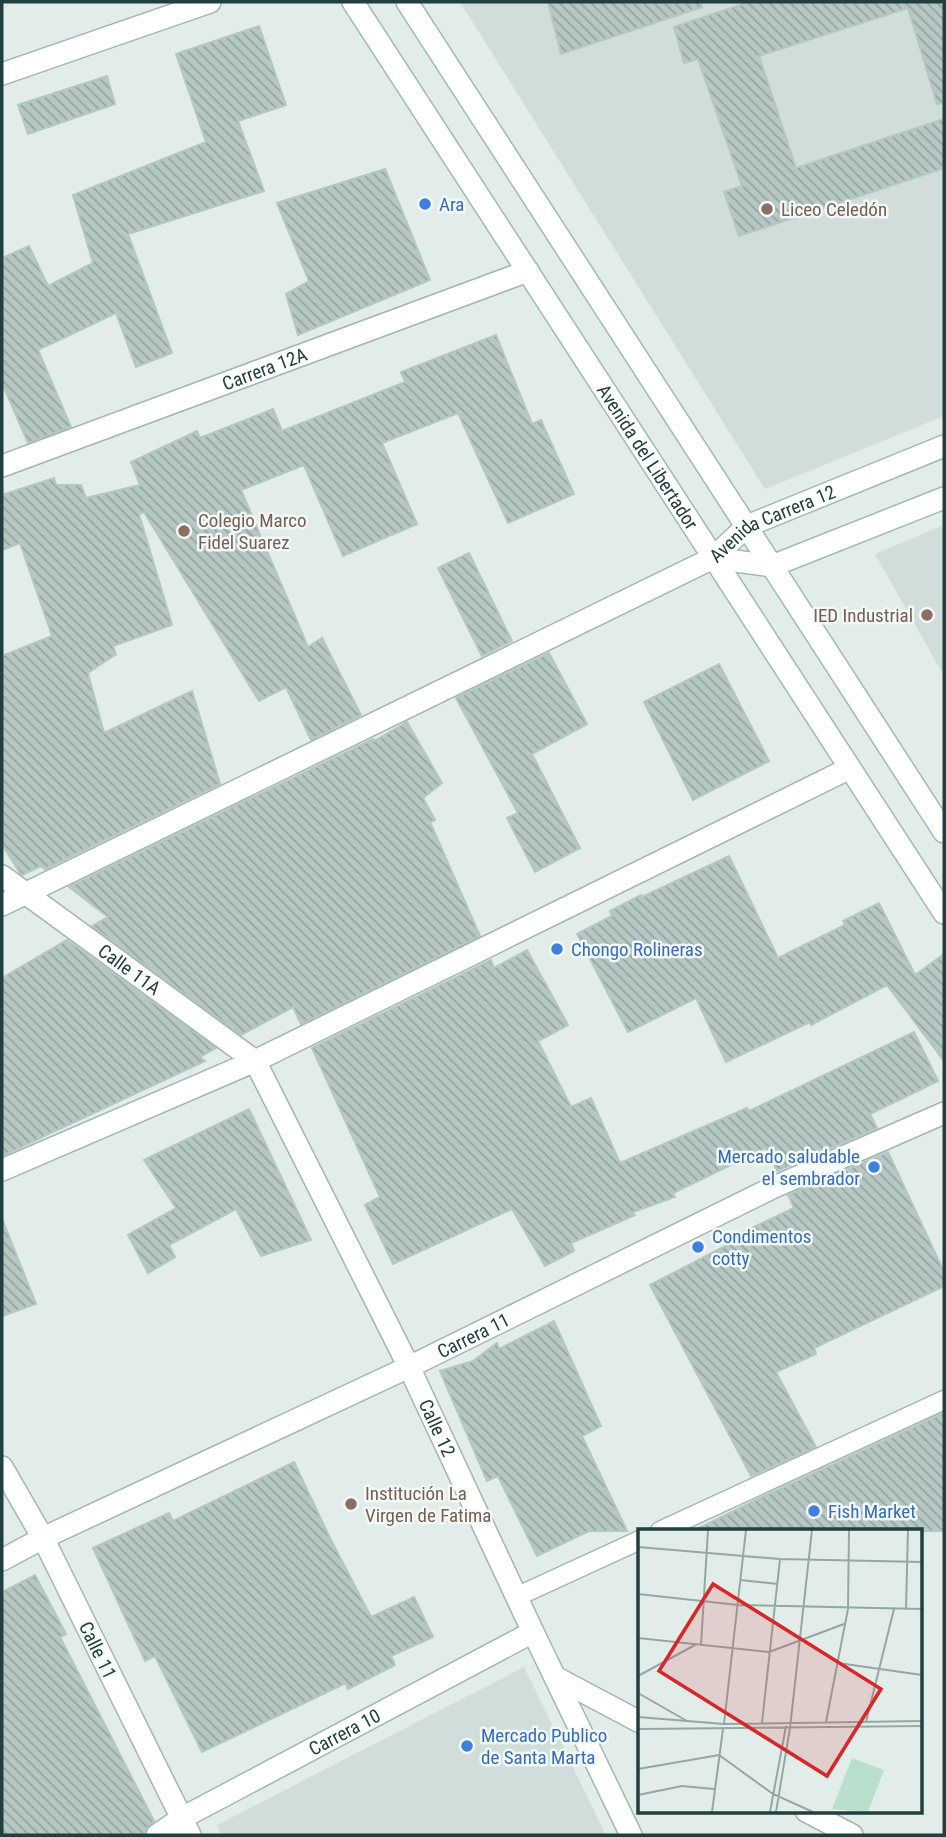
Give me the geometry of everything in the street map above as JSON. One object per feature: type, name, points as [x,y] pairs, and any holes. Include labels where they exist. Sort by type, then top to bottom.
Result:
[{"type":"street","points":[[2,74],[210,2]]},
{"type":"street","name":"Avenida del Libertador","points":[[353,2],[944,913]]},
{"type":"street","points":[[407,2],[944,832]]},
{"type":"street","name":"Carrera 12A","points":[[3,462],[528,271]]},
{"type":"street","name":"Avenida Carrera 12","points":[[713,558],[747,526],[944,446]]},
{"type":"street","name":"Avenida Carrera 12","points":[[713,558],[772,566],[944,498]]},
{"type":"street","points":[[2,905],[713,558]]},
{"type":"street","points":[[2,1170],[255,1061],[849,768]]},
{"type":"street","name":"Calle 11A","points":[[2,876],[255,1061]]},
{"type":"street","name":"Calle 12","points":[[255,1061],[409,1367],[631,1835]]},
{"type":"street","name":"Carrera 11","points":[[2,1560],[43,1538],[409,1367],[772,1188],[944,1113]]},
{"type":"street","name":"Calle 11","points":[[2,1467],[43,1538],[186,1827]]},
{"type":"street","name":"Carrera 10","points":[[157,1835],[186,1827],[533,1632]]},
{"type":"street","points":[[555,1677],[638,1721]]},
{"type":"street","points":[[808,1812],[852,1835]]},
{"type":"lane","points":[[664,1529],[944,1400]]},
{"type":"lane","points":[[516,1597],[638,1541]]},
{"type":"shaded area","name":"Liceo Celedón","points":[[460,2],[944,2],[944,416],[765,489]]},
{"type":"shaded area","name":"IED Industrial","points":[[944,525],[944,676],[875,554]]},
{"type":"shaded area","name":"Mercado Publico de Santa Marta","points":[[524,1667],[606,1835],[222,1835],[217,1825]]},
{"type":"building","points":[[548,2],[701,2],[702,7],[561,54]]},
{"type":"building","points":[[749,2],[944,2],[944,103],[937,104],[908,8],[759,56],[796,168],[944,119],[944,168],[739,236],[724,192],[742,186],[698,59],[684,63],[674,27]]},
{"type":"building","points":[[259,26],[286,105],[238,121],[264,191],[128,234],[172,353],[136,367],[116,313],[38,350],[71,427],[28,443],[2,383],[2,258],[29,246],[48,286],[93,263],[73,195],[206,142],[176,54]]},
{"type":"building","points":[[107,76],[115,104],[28,134],[18,105]]},
{"type":"building","points":[[385,169],[430,280],[298,335],[286,294],[309,281],[277,203]]},
{"type":"building","points":[[496,335],[532,424],[541,420],[574,494],[508,523],[458,413],[382,443],[417,524],[343,556],[304,465],[241,490],[308,647],[322,638],[361,715],[311,740],[286,687],[259,701],[144,512],[139,514],[172,625],[113,646],[116,654],[88,673],[104,733],[192,691],[220,784],[45,869],[41,866],[22,875],[2,844],[2,656],[52,636],[20,543],[2,550],[2,495],[54,478],[56,485],[81,485],[86,498],[140,485],[131,462],[197,431],[200,438],[273,409],[282,431],[405,382],[401,372]]},
{"type":"building","points":[[469,553],[512,641],[482,656],[438,568]]},
{"type":"building","points":[[549,653],[587,724],[532,754],[580,848],[535,872],[507,818],[518,813],[456,698]]},
{"type":"building","points":[[719,664],[769,761],[693,800],[644,702]]},
{"type":"building","points":[[407,722],[442,783],[423,798],[435,820],[430,822],[480,936],[301,1024],[293,1007],[241,1035],[92,926],[108,917],[69,887],[373,739],[374,741]]},
{"type":"building","points":[[729,856],[778,958],[845,925],[843,921],[879,903],[915,975],[944,954],[944,1061],[887,985],[811,1025],[810,1022],[726,1062],[696,998],[628,1032],[577,934],[612,916],[610,911],[641,895],[642,897]]},
{"type":"building","points":[[67,940],[216,1048],[200,1057],[205,1061],[2,1156],[2,978]]},
{"type":"building","points":[[527,950],[568,1025],[538,1041],[571,1107],[591,1098],[620,1163],[747,1108],[749,1111],[914,1032],[938,1081],[870,1114],[877,1128],[777,1171],[766,1148],[673,1193],[675,1197],[633,1212],[635,1215],[571,1243],[574,1251],[545,1266],[512,1209],[393,1264],[365,1205],[380,1197],[312,1048],[491,960],[494,968]]},
{"type":"building","points":[[249,1109],[311,1240],[261,1256],[236,1209],[169,1245],[175,1257],[148,1273],[128,1235],[176,1208],[144,1160]]},
{"type":"building","points":[[888,1152],[944,1272],[944,1286],[814,1348],[816,1354],[776,1372],[816,1447],[751,1476],[650,1285],[741,1238],[739,1234],[794,1208],[788,1195]]},
{"type":"building","points":[[2,1222],[36,1304],[2,1316]]},
{"type":"building","points":[[554,1321],[601,1426],[582,1436],[627,1531],[589,1531],[537,1556],[498,1476],[487,1481],[440,1371],[473,1361],[497,1343],[499,1349]]},
{"type":"building","points":[[944,1413],[944,1531],[697,1529]]},
{"type":"building","points":[[294,1462],[371,1617],[414,1597],[433,1637],[391,1656],[395,1665],[348,1689],[346,1683],[202,1752],[155,1656],[145,1661],[93,1548],[169,1513],[173,1521]]},
{"type":"building","points":[[35,1575],[66,1634],[60,1637],[154,1821],[144,1835],[2,1835],[2,1592]]},
{"type":"place","name":"Ara","points":[[425,204]]},
{"type":"place","name":"Liceo Celedón","points":[[767,209]]},
{"type":"place","name":"Colegio Marco Fidel Suarez","points":[[184,531]]},
{"type":"place","name":"IED Industrial","points":[[927,615]]},
{"type":"place","name":"Chongo Rolineras","points":[[557,949]]},
{"type":"place","name":"Mercado saludable el sembrador","points":[[874,1167]]},
{"type":"place","name":"Condimentos cotty","points":[[698,1247]]},
{"type":"place","name":"Institución La Virgen de Fatima","points":[[351,1504]]},
{"type":"place","name":"Fish Market","points":[[814,1511]]},
{"type":"place","name":"Mercado Publico de Santa Marta","points":[[467,1746]]}]
